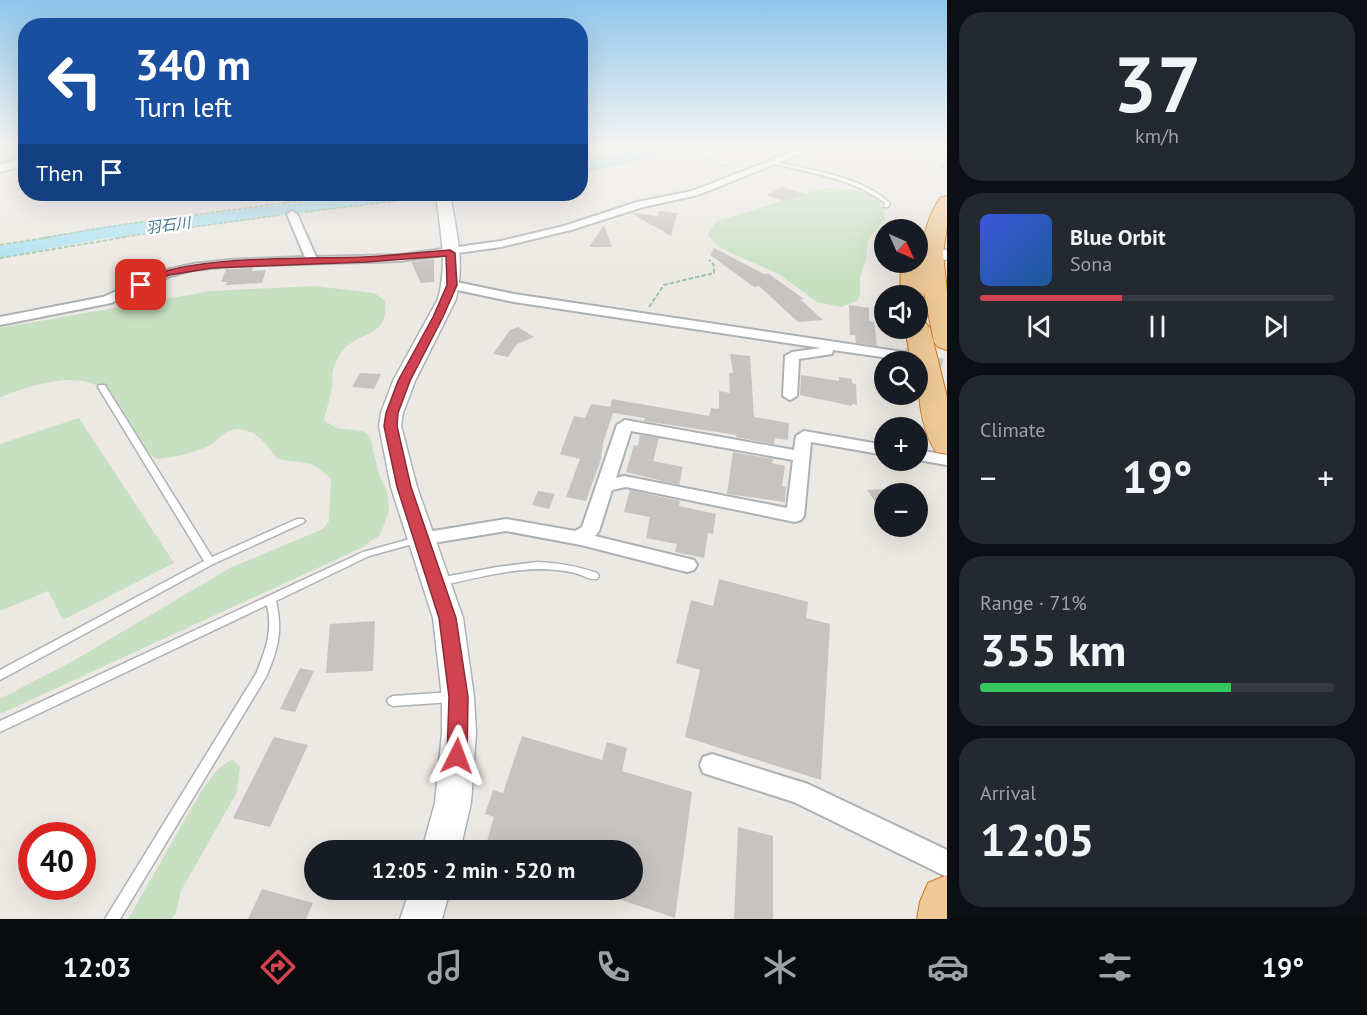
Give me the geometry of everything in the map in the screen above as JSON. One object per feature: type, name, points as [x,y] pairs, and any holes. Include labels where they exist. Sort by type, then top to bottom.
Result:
[{"type":"highway","points":[[921,219],[927,205],[942,190]]},
{"type":"highway","points":[[945,190],[933,235],[939,312],[947,342]]},
{"type":"highway","points":[[936,252],[943,245],[947,222]]},
{"type":"highway","points":[[920,339],[936,411],[947,445]]},
{"type":"highway","points":[[944,919],[947,902]]},
{"type":"street","points":[[0,321],[107,300],[179,269],[230,264],[400,258],[450,253],[534,237],[641,204],[704,190]]},
{"type":"street","points":[[444,201],[452,285],[404,381],[392,413],[390,426],[404,487],[448,618],[458,697],[459,733],[453,803],[444,840]]},
{"type":"street","points":[[292,214],[312,261]]},
{"type":"street","points":[[452,285],[492,294],[641,318],[874,351]]},
{"type":"street","points":[[790,396],[792,356],[836,350],[842,346]]},
{"type":"street","points":[[581,539],[582,535],[590,531],[625,425],[801,456]]},
{"type":"street","points":[[606,483],[616,485],[624,481],[795,516],[804,436],[874,448]]},
{"type":"street","points":[[928,457],[947,460]]},
{"type":"street","points":[[421,539],[506,525],[581,539],[687,565]]},
{"type":"street","points":[[712,765],[799,792],[947,864]]},
{"type":"street","points":[[421,919],[427,900]]},
{"type":"lane","points":[[865,190],[879,195],[888,203],[886,206]]},
{"type":"lane","points":[[102,387],[210,562]]},
{"type":"lane","points":[[0,675],[210,562],[300,521]]},
{"type":"lane","points":[[0,727],[366,554],[421,539]]},
{"type":"lane","points":[[436,582],[517,567],[576,567],[594,576]]},
{"type":"lane","points":[[112,919],[262,674],[273,645],[277,622],[270,599]]},
{"type":"lane","points":[[393,701],[458,697]]},
{"type":"path","points":[[0,245],[133,223],[301,201]]},
{"type":"path","points":[[0,258],[109,239],[390,201]]},
{"type":"path","points":[[641,318],[664,285],[714,273],[714,265],[709,260]]},
{"type":"green space","points":[[818,190],[863,192],[878,201],[883,209],[885,219],[874,219],[874,233],[868,240],[866,259],[860,277],[860,295],[857,301],[841,307],[817,302],[779,274],[720,248],[707,235],[717,221]]},
{"type":"green space","points":[[315,286],[374,293],[385,301],[382,322],[371,333],[348,346],[337,360],[333,369],[331,393],[324,420],[336,428],[362,431],[370,436],[379,475],[387,491],[389,511],[380,535],[361,548],[0,714],[0,699],[73,661],[230,568],[323,529],[329,521],[331,478],[312,464],[277,459],[257,436],[237,429],[229,431],[210,445],[197,451],[156,459],[144,446],[110,395],[95,385],[82,381],[54,381],[0,397],[0,328],[211,291]]},
{"type":"green space","points":[[79,418],[174,563],[63,620],[48,591],[0,611],[0,444]]},
{"type":"green space","points":[[232,759],[240,767],[237,792],[181,891],[176,913],[171,919],[128,919],[202,790],[217,770]]},
{"type":"building","points":[[777,190],[792,190],[805,194],[784,201],[766,195]]},
{"type":"building","points":[[659,211],[677,213],[671,236],[631,213],[658,216]]},
{"type":"building","points":[[604,225],[612,247],[589,247]]},
{"type":"building","points":[[714,248],[764,274],[769,274],[804,299],[800,299],[823,320],[798,322],[759,286],[754,287],[710,255]]},
{"type":"building","points":[[434,259],[434,282],[421,283],[411,262]]},
{"type":"building","points":[[253,268],[252,271],[266,270],[262,283],[226,285],[227,282],[221,282],[226,269]]},
{"type":"building","points":[[849,305],[869,308],[869,321],[874,322],[874,339],[876,339],[877,346],[856,343],[855,335],[850,335]]},
{"type":"building","points":[[518,327],[534,337],[517,344],[508,357],[493,354],[510,330]]},
{"type":"building","points":[[730,354],[750,356],[754,417],[789,423],[788,440],[775,438],[774,444],[736,437],[737,435],[644,421],[645,418],[613,413],[603,443],[601,459],[586,501],[566,497],[580,459],[560,454],[574,416],[585,418],[591,404],[610,407],[612,399],[709,416],[711,408],[719,409],[719,391],[730,393],[729,373],[733,373]]},
{"type":"building","points":[[360,373],[381,374],[374,389],[352,387]]},
{"type":"building","points":[[801,375],[839,381],[839,377],[852,379],[852,383],[856,384],[857,405],[852,404],[852,406],[800,395]]},
{"type":"building","points":[[640,435],[659,438],[653,461],[683,467],[679,485],[626,472],[634,445],[638,446]]},
{"type":"building","points":[[733,452],[773,459],[772,463],[785,466],[782,486],[786,487],[785,502],[727,494]]},
{"type":"building","points":[[630,490],[680,501],[679,506],[716,514],[713,534],[708,533],[704,558],[675,552],[677,544],[646,538],[650,517],[624,512]]},
{"type":"building","points":[[867,490],[874,490],[874,500]]},
{"type":"building","points":[[538,491],[555,494],[549,509],[532,505]]},
{"type":"building","points":[[719,579],[808,602],[806,618],[830,624],[821,780],[685,737],[700,670],[676,663],[691,600],[713,606]]},
{"type":"building","points":[[375,621],[373,671],[326,673],[330,624]]},
{"type":"building","points":[[300,668],[314,671],[295,712],[280,709]]},
{"type":"building","points":[[522,736],[602,760],[607,742],[627,748],[622,771],[692,792],[675,918],[622,900],[643,900],[643,840],[487,840],[494,817],[485,814],[493,790],[503,793]]},
{"type":"building","points":[[274,737],[308,745],[270,827],[233,818]]},
{"type":"building","points":[[738,827],[773,836],[773,919],[734,919]]},
{"type":"building","points":[[262,889],[313,903],[306,919],[248,919]]},
{"type":"waterway","name":"羽石川","points":[[0,252],[100,233],[354,201]]},
{"type":"tunnel","points":[[928,363],[947,368]]},
{"type":"route","points":[[141,285],[179,269],[212,265],[366,260],[450,253],[452,285],[396,399],[390,426],[404,487],[448,618],[458,697],[457,756]]}]
